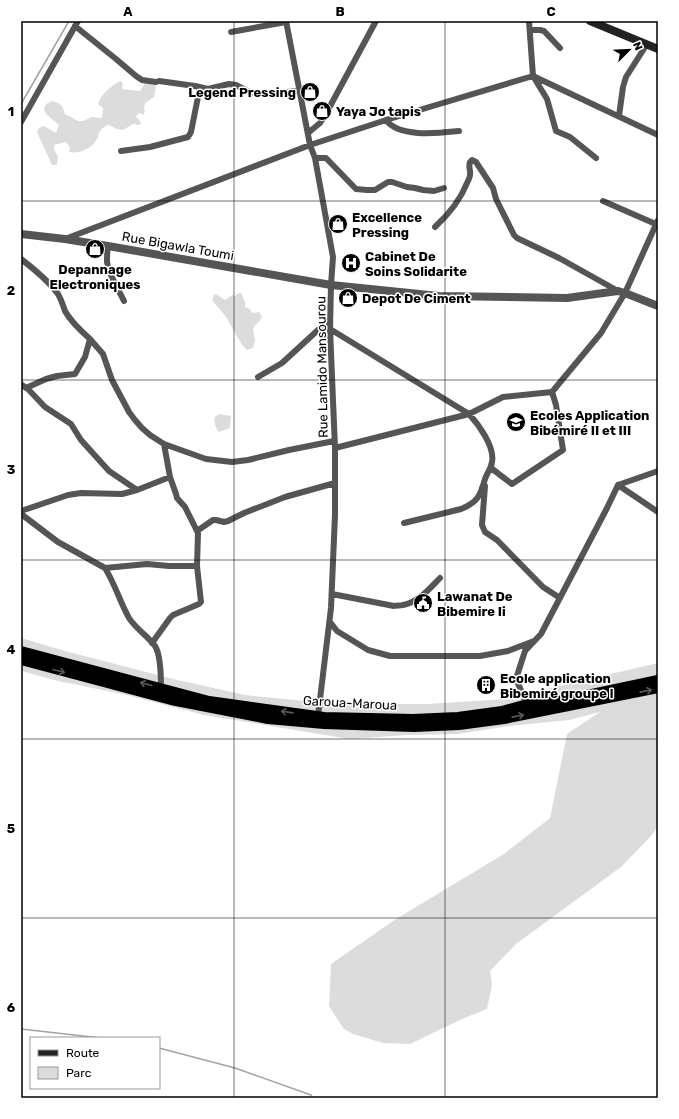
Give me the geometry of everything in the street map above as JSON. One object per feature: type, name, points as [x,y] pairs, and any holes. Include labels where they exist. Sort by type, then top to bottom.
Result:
[{"type":"highway","name":"Garoua-Maroua","points":[[21,651],[208,701],[318,716],[413,719],[458,717],[502,711],[527,704],[559,701],[658,680]]},
{"type":"highway","name":"Garoua-Maroua","points":[[21,660],[171,700],[268,719],[324,724],[414,727],[459,725],[504,719],[658,688]]},
{"type":"main road","points":[[590,21],[658,49]]},
{"type":"street","points":[[232,32],[286,21]]},
{"type":"street","name":"Rue Lamido Mansourou","points":[[286,21],[310,145],[315,158],[333,257],[330,329],[335,515],[330,622],[318,716]]},
{"type":"street","points":[[308,133],[320,123],[328,110],[376,21]]},
{"type":"street","points":[[529,21],[533,76],[547,99],[556,131],[570,137],[596,158]]},
{"type":"street","points":[[21,122],[76,24],[142,80],[208,89],[229,84],[236,85],[251,93],[273,95],[299,90]]},
{"type":"street","points":[[530,30],[544,31],[560,48]]},
{"type":"street","points":[[619,116],[626,77],[647,44]]},
{"type":"street","points":[[65,239],[310,145],[386,120],[533,76],[658,135]]},
{"type":"street","points":[[121,151],[150,147],[188,136],[191,132],[200,87]]},
{"type":"street","points":[[386,120],[388,124],[413,133],[459,131]]},
{"type":"street","points":[[315,158],[326,158],[356,189],[375,190],[388,182],[423,190],[434,191],[444,188]]},
{"type":"street","points":[[435,227],[449,213],[463,193],[470,174],[469,167],[472,160],[476,162],[493,188],[496,199],[514,235],[622,292],[658,306]]},
{"type":"street","points":[[21,259],[55,290],[71,319],[103,354],[112,380],[129,412],[142,428],[164,444],[206,459],[232,462],[248,460],[289,450],[334,444],[469,414],[503,397],[552,392],[601,333],[657,223],[603,202]]},
{"type":"street","name":"Rue Bigawla Toumi","points":[[21,234],[108,246],[331,285],[447,296],[566,298],[622,292]]},
{"type":"street","points":[[108,246],[107,262],[114,281],[124,300]]},
{"type":"street","points":[[258,377],[282,363],[330,320]]},
{"type":"street","points":[[330,329],[469,414],[478,424],[490,447],[493,455],[491,468],[486,476],[478,498],[470,505],[461,509],[404,524]]},
{"type":"street","points":[[27,388],[46,379],[75,374],[85,357],[90,339]]},
{"type":"street","points":[[21,384],[24,388],[27,388],[45,407],[70,424],[81,440],[109,471],[138,490]]},
{"type":"street","points":[[491,468],[512,484],[563,450],[556,405],[552,392]]},
{"type":"street","points":[[152,642],[173,615],[200,603],[197,566],[198,531],[185,507],[177,498],[170,477],[164,444]]},
{"type":"street","points":[[527,704],[516,679],[525,651],[541,634],[618,485],[658,471]]},
{"type":"street","points":[[486,476],[482,525],[485,532],[497,540],[543,587],[560,598]]},
{"type":"street","points":[[21,512],[68,495],[81,492],[122,494],[138,490],[170,477]]},
{"type":"street","points":[[198,531],[213,520],[220,522],[228,521],[285,497],[335,483]]},
{"type":"street","points":[[618,485],[658,512]]},
{"type":"street","points":[[21,512],[58,542],[104,568],[110,576],[130,619],[157,649],[161,673],[161,688]]},
{"type":"street","points":[[104,568],[147,564],[197,566]]},
{"type":"street","points":[[332,594],[394,606],[404,605],[415,600],[440,578]]},
{"type":"street","points":[[330,622],[337,631],[368,650],[390,656],[480,656],[508,651],[535,640]]},
{"type":"green space","points":[[121,81],[123,84],[122,89],[140,91],[145,83],[152,82],[156,86],[154,97],[145,103],[145,112],[143,115],[140,113],[136,116],[141,123],[139,125],[133,124],[123,130],[109,125],[106,126],[100,131],[95,142],[85,150],[69,152],[70,148],[66,142],[54,145],[54,149],[58,157],[57,165],[52,165],[37,132],[39,128],[44,126],[56,133],[59,125],[46,114],[44,109],[46,104],[52,101],[58,103],[62,106],[65,114],[78,121],[83,121],[92,117],[102,118],[103,108],[98,104],[101,97],[107,90]]},
{"type":"green space","points":[[241,293],[245,302],[245,307],[250,309],[252,313],[259,312],[262,317],[255,325],[253,330],[255,341],[253,348],[247,350],[242,345],[226,317],[212,300],[216,294],[225,300],[232,295],[235,296]]},
{"type":"green space","points":[[219,414],[231,416],[230,428],[219,432],[216,427],[215,417]]},
{"type":"green space","points":[[21,638],[173,679],[245,695],[337,704],[427,704],[507,699],[658,663],[658,826],[652,835],[621,867],[516,944],[490,971],[492,985],[487,1009],[462,1019],[410,1044],[383,1043],[353,1034],[344,1029],[329,1006],[331,964],[396,919],[504,854],[550,818],[567,734],[600,712],[569,720],[509,726],[458,734],[407,735],[349,739],[204,715],[127,695],[62,682],[21,671]]},
{"type":"waterway","points":[[21,104],[69,21]]},
{"type":"waterway","points":[[21,1029],[92,1037]]},
{"type":"waterway","points":[[160,1048],[235,1068],[311,1095],[313,1098]]},
{"type":"place","name":"Legend Pressing","points":[[310,92]]},
{"type":"place","name":"Yaya Jo tapis","points":[[322,111]]},
{"type":"place","name":"Excellence Pressing","points":[[338,224]]},
{"type":"place","name":"Depannage Electroniques","points":[[95,249]]},
{"type":"place","name":"Cabinet De Soins Solidarite","points":[[351,263]]},
{"type":"place","name":"Depot De Ciment","points":[[348,298]]},
{"type":"place","name":"Ecoles Application Bibémiré II et III","points":[[516,422]]},
{"type":"place","name":"Lawanat De Bibemire Ii","points":[[423,603]]},
{"type":"place","name":"Ecole application Bibemiré groupe l","points":[[486,685]]}]
